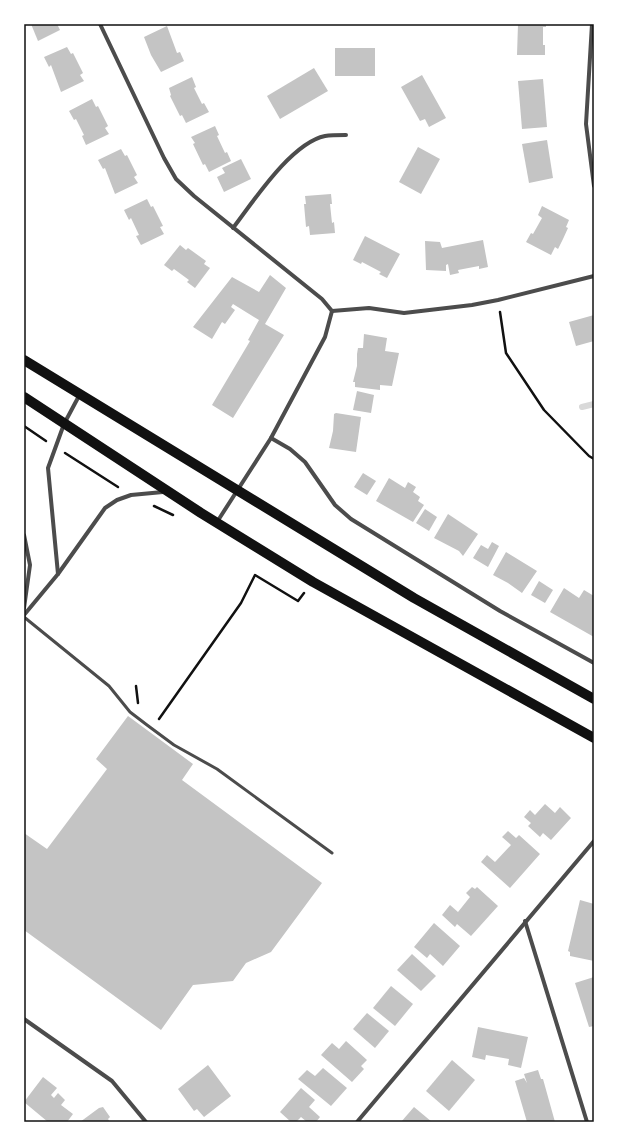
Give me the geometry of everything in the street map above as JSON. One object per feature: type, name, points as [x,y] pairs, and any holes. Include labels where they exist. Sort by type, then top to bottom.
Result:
[{"type":"main road","points":[[24,360],[236,491],[414,598],[594,699]]},
{"type":"main road","points":[[24,398],[216,523],[312,582],[594,738]]},
{"type":"street","points":[[100,24],[164,158],[176,178],[194,196],[322,299],[332,311]]},
{"type":"street","points":[[592,24],[586,124],[594,186]]},
{"type":"street","points":[[233,228],[277,171],[299,149],[324,136],[346,135]]},
{"type":"street","points":[[332,311],[369,308],[404,312],[498,300],[594,276]]},
{"type":"street","points":[[216,523],[271,438],[325,337],[332,311]]},
{"type":"street","points":[[58,574],[48,468],[64,424],[80,394]]},
{"type":"street","points":[[271,438],[290,449],[305,462],[335,506],[351,519],[500,611],[594,663]]},
{"type":"street","points":[[24,616],[58,574],[105,508],[117,500],[131,495],[144,492],[170,492]]},
{"type":"street","points":[[24,535],[30,565],[24,608]]},
{"type":"street","points":[[357,1122],[594,841]]},
{"type":"street","points":[[525,921],[586,1122]]},
{"type":"street","points":[[24,1019],[112,1081],[146,1122]]},
{"type":"lane","points":[[24,616],[109,686],[130,712],[174,745],[217,769],[332,853]]},
{"type":"path","points":[[498,300],[506,353],[544,410],[589,456],[594,459]]},
{"type":"path","points":[[24,426],[131,495],[178,517]]},
{"type":"path","points":[[154,716],[159,720],[241,603],[255,575],[298,602],[312,582]]},
{"type":"path","points":[[137,704],[142,708]]},
{"type":"building","points":[[31,24],[57,24],[60,30],[38,41]]},
{"type":"building","points":[[518,24],[546,24],[546,27],[543,27],[543,45],[545,45],[545,55],[517,55]]},
{"type":"building","points":[[167,26],[177,53],[180,52],[184,61],[161,72],[151,55],[144,37]]},
{"type":"building","points":[[67,47],[71,54],[73,53],[83,73],[80,75],[84,81],[61,92],[51,65],[49,67],[44,57]]},
{"type":"building","points":[[335,48],[375,48],[375,76],[335,76]]},
{"type":"building","points":[[314,68],[328,91],[280,119],[267,96]]},
{"type":"building","points":[[422,75],[446,118],[429,127],[425,119],[420,121],[401,87]]},
{"type":"building","points":[[192,77],[196,87],[194,88],[202,104],[204,103],[209,112],[186,123],[182,115],[180,116],[170,96],[169,88]]},
{"type":"building","points":[[543,79],[547,127],[522,129],[518,81]]},
{"type":"building","points":[[92,99],[96,107],[98,106],[108,126],[105,128],[109,134],[86,145],[82,136],[84,135],[76,119],[74,120],[69,111]]},
{"type":"building","points":[[215,126],[219,135],[217,136],[225,153],[227,152],[231,161],[209,172],[205,164],[203,165],[193,144],[195,143],[191,137]]},
{"type":"building","points":[[547,140],[553,178],[529,183],[522,144]]},
{"type":"building","points":[[418,147],[440,159],[421,194],[399,182]]},
{"type":"building","points":[[121,149],[125,156],[127,155],[137,175],[134,177],[138,183],[115,194],[105,168],[103,169],[98,160]]},
{"type":"building","points":[[241,159],[251,179],[224,192],[217,177],[225,173],[222,168]]},
{"type":"building","points":[[331,194],[332,204],[330,204],[332,223],[334,222],[335,233],[310,235],[309,226],[306,227],[304,204],[306,204],[305,196]]},
{"type":"building","points":[[147,199],[151,207],[153,206],[163,226],[160,227],[164,234],[141,245],[136,236],[139,235],[131,218],[129,220],[124,210]]},
{"type":"building","points":[[542,206],[569,220],[566,227],[568,228],[558,249],[555,247],[551,255],[526,242],[531,233],[533,234],[542,218],[538,215]]},
{"type":"building","points":[[365,236],[400,254],[387,278],[379,274],[381,272],[362,262],[361,264],[353,260]]},
{"type":"building","points":[[483,240],[488,267],[479,269],[479,266],[458,270],[459,273],[450,275],[448,264],[446,265],[446,271],[426,270],[425,241],[440,242],[442,248]]},
{"type":"building","points":[[180,245],[186,250],[188,248],[206,261],[204,264],[210,268],[195,288],[187,282],[189,280],[174,269],[172,271],[164,265]]},
{"type":"building","points":[[270,275],[286,288],[265,324],[284,335],[233,418],[212,405],[250,341],[248,340],[259,320],[233,304],[231,307],[235,310],[225,324],[222,322],[212,339],[193,327],[232,277],[259,292]]},
{"type":"building","points":[[594,315],[594,341],[576,346],[569,322]]},
{"type":"building","points":[[364,334],[387,338],[385,351],[399,353],[392,386],[380,385],[380,390],[355,387],[355,382],[353,382],[357,366],[358,348],[363,348]]},
{"type":"building","points":[[357,391],[374,395],[371,413],[353,410]]},
{"type":"building","points":[[336,413],[361,417],[356,452],[329,448],[333,431],[334,414]]},
{"type":"building","points":[[363,473],[376,481],[367,495],[354,487]]},
{"type":"building","points":[[389,478],[405,488],[408,482],[416,487],[413,492],[420,497],[418,501],[424,505],[413,522],[376,501]]},
{"type":"building","points":[[425,509],[437,517],[429,531],[416,523]]},
{"type":"building","points":[[448,514],[478,534],[463,556],[459,551],[434,538]]},
{"type":"building","points":[[492,542],[499,546],[488,567],[473,558],[481,545],[488,549]]},
{"type":"building","points":[[506,552],[537,571],[522,593],[493,575]]},
{"type":"building","points":[[539,581],[553,590],[545,603],[531,595]]},
{"type":"building","points":[[564,588],[579,598],[584,590],[594,596],[594,637],[550,612]]},
{"type":"building","points":[[128,716],[193,764],[182,780],[322,883],[271,952],[246,963],[233,981],[193,985],[161,1030],[24,930],[24,833],[47,849],[107,769],[96,759]]},
{"type":"building","points":[[545,804],[555,813],[560,807],[571,818],[551,840],[543,833],[540,837],[528,826],[531,823],[524,817],[530,810],[535,815]]},
{"type":"building","points":[[508,831],[516,838],[519,835],[540,854],[510,888],[481,862],[487,855],[495,862],[511,845],[502,837]]},
{"type":"building","points":[[472,887],[475,889],[477,887],[498,906],[471,936],[457,924],[455,927],[442,915],[450,905],[458,912],[470,897],[466,893]]},
{"type":"building","points":[[580,900],[594,904],[594,961],[570,956],[570,952],[568,951]]},
{"type":"building","points":[[434,923],[460,946],[443,966],[430,954],[427,958],[414,947]]},
{"type":"building","points":[[412,954],[436,976],[421,991],[397,970]]},
{"type":"building","points":[[594,977],[594,1026],[589,1027],[575,983]]},
{"type":"building","points":[[391,986],[413,1004],[395,1026],[373,1008]]},
{"type":"building","points":[[367,1013],[389,1031],[375,1048],[353,1029]]},
{"type":"building","points":[[478,1027],[528,1037],[521,1068],[508,1065],[509,1059],[486,1055],[485,1060],[472,1057]]},
{"type":"building","points":[[346,1041],[367,1060],[361,1066],[364,1069],[352,1082],[321,1055],[332,1043],[339,1049]]},
{"type":"building","points":[[452,1060],[475,1080],[449,1111],[426,1091]]},
{"type":"building","points":[[208,1065],[231,1096],[204,1117],[197,1109],[194,1111],[178,1089]]},
{"type":"building","points":[[323,1068],[347,1088],[331,1106],[298,1079],[307,1070],[315,1076]]},
{"type":"building","points":[[538,1070],[541,1079],[543,1079],[555,1122],[527,1122],[515,1081],[524,1078],[527,1083],[524,1074]]},
{"type":"building","points":[[43,1077],[57,1088],[51,1095],[54,1098],[58,1093],[65,1100],[61,1105],[73,1114],[67,1122],[48,1122],[24,1102]]},
{"type":"building","points":[[301,1088],[315,1100],[309,1107],[320,1117],[316,1122],[307,1122],[301,1117],[296,1122],[291,1122],[280,1112]]},
{"type":"building","points":[[103,1107],[110,1117],[108,1119],[110,1122],[80,1122],[99,1108]]},
{"type":"building","points":[[414,1107],[432,1122],[401,1122]]},
{"type":"waterway","points":[[582,407],[594,404]]}]
